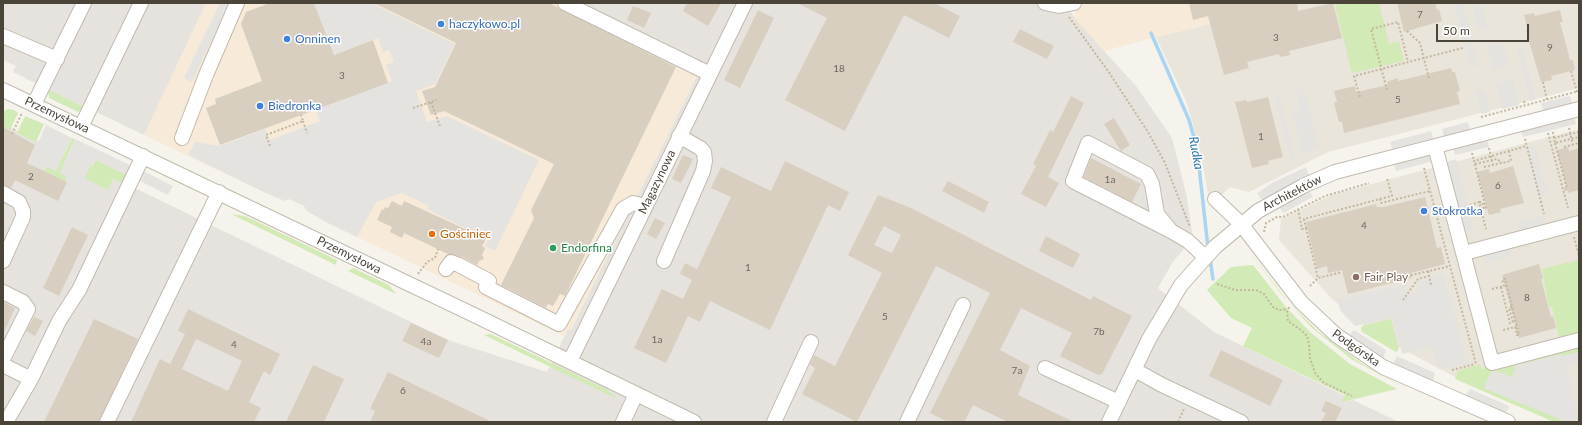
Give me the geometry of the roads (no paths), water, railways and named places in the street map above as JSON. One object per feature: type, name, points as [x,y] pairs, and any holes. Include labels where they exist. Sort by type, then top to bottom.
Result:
[{"type":"street","points":[[28,108],[57,59],[84,3]]},
{"type":"street","points":[[81,127],[141,3]]},
{"type":"street","points":[[182,138],[206,75],[237,3]]},
{"type":"street","points":[[566,3],[710,74]]},
{"type":"street","name":"Magazynowa","points":[[570,361],[745,3]]},
{"type":"street","points":[[1045,3],[1070,4]]},
{"type":"street","points":[[3,36],[57,59]]},
{"type":"street","name":"Przemysłowa","points":[[3,90],[28,108],[81,127],[143,156],[411,284],[694,422]]},
{"type":"street","name":"Architektów","points":[[1109,422],[1164,312],[1181,285],[1215,247],[1241,224],[1276,200],[1335,172],[1579,109]]},
{"type":"street","points":[[664,261],[703,171],[705,160],[704,152],[700,148],[680,136]]},
{"type":"street","points":[[1171,230],[1157,214],[1152,184],[1147,174],[1088,143],[1073,181],[1171,230],[1188,241],[1202,260]]},
{"type":"street","points":[[1435,146],[1492,363],[1579,340]]},
{"type":"street","points":[[6,422],[31,379],[60,321],[78,290],[143,156]]},
{"type":"street","points":[[106,422],[218,192]]},
{"type":"street","points":[[3,193],[19,202],[23,211],[23,217],[3,261]]},
{"type":"street","name":"Podgórska","points":[[1214,198],[1241,224],[1285,284],[1317,319],[1336,335],[1383,367],[1508,422]]},
{"type":"street","points":[[446,269],[451,262],[459,265],[487,284],[560,324],[624,209],[633,203],[645,206]]},
{"type":"street","points":[[1464,253],[1579,222]]},
{"type":"street","points":[[3,292],[23,302],[28,309],[3,359]]},
{"type":"street","points":[[907,422],[963,305]]},
{"type":"street","points":[[774,422],[811,342]]},
{"type":"street","points":[[3,365],[31,379]]},
{"type":"street","points":[[1045,368],[1119,402]]},
{"type":"street","points":[[1135,370],[1156,383],[1241,422]]},
{"type":"street","points":[[623,422],[636,394]]},
{"type":"waterway","name":"Rudka","points":[[1151,33],[1189,120],[1197,148],[1208,248]]},
{"type":"waterway","name":"Rudka","points":[[1210,259],[1213,279]]},
{"type":"place","name":"haczykowo.pl","points":[[441,24]]},
{"type":"place","name":"Onninen","points":[[287,39]]},
{"type":"place","name":"Biedronka","points":[[260,106]]},
{"type":"place","name":"Stokrotka","points":[[1424,211]]},
{"type":"place","name":"Gościniec","points":[[432,234]]},
{"type":"place","name":"Endorfina","points":[[553,248]]},
{"type":"place","name":"Fair Play","points":[[1356,277]]}]
